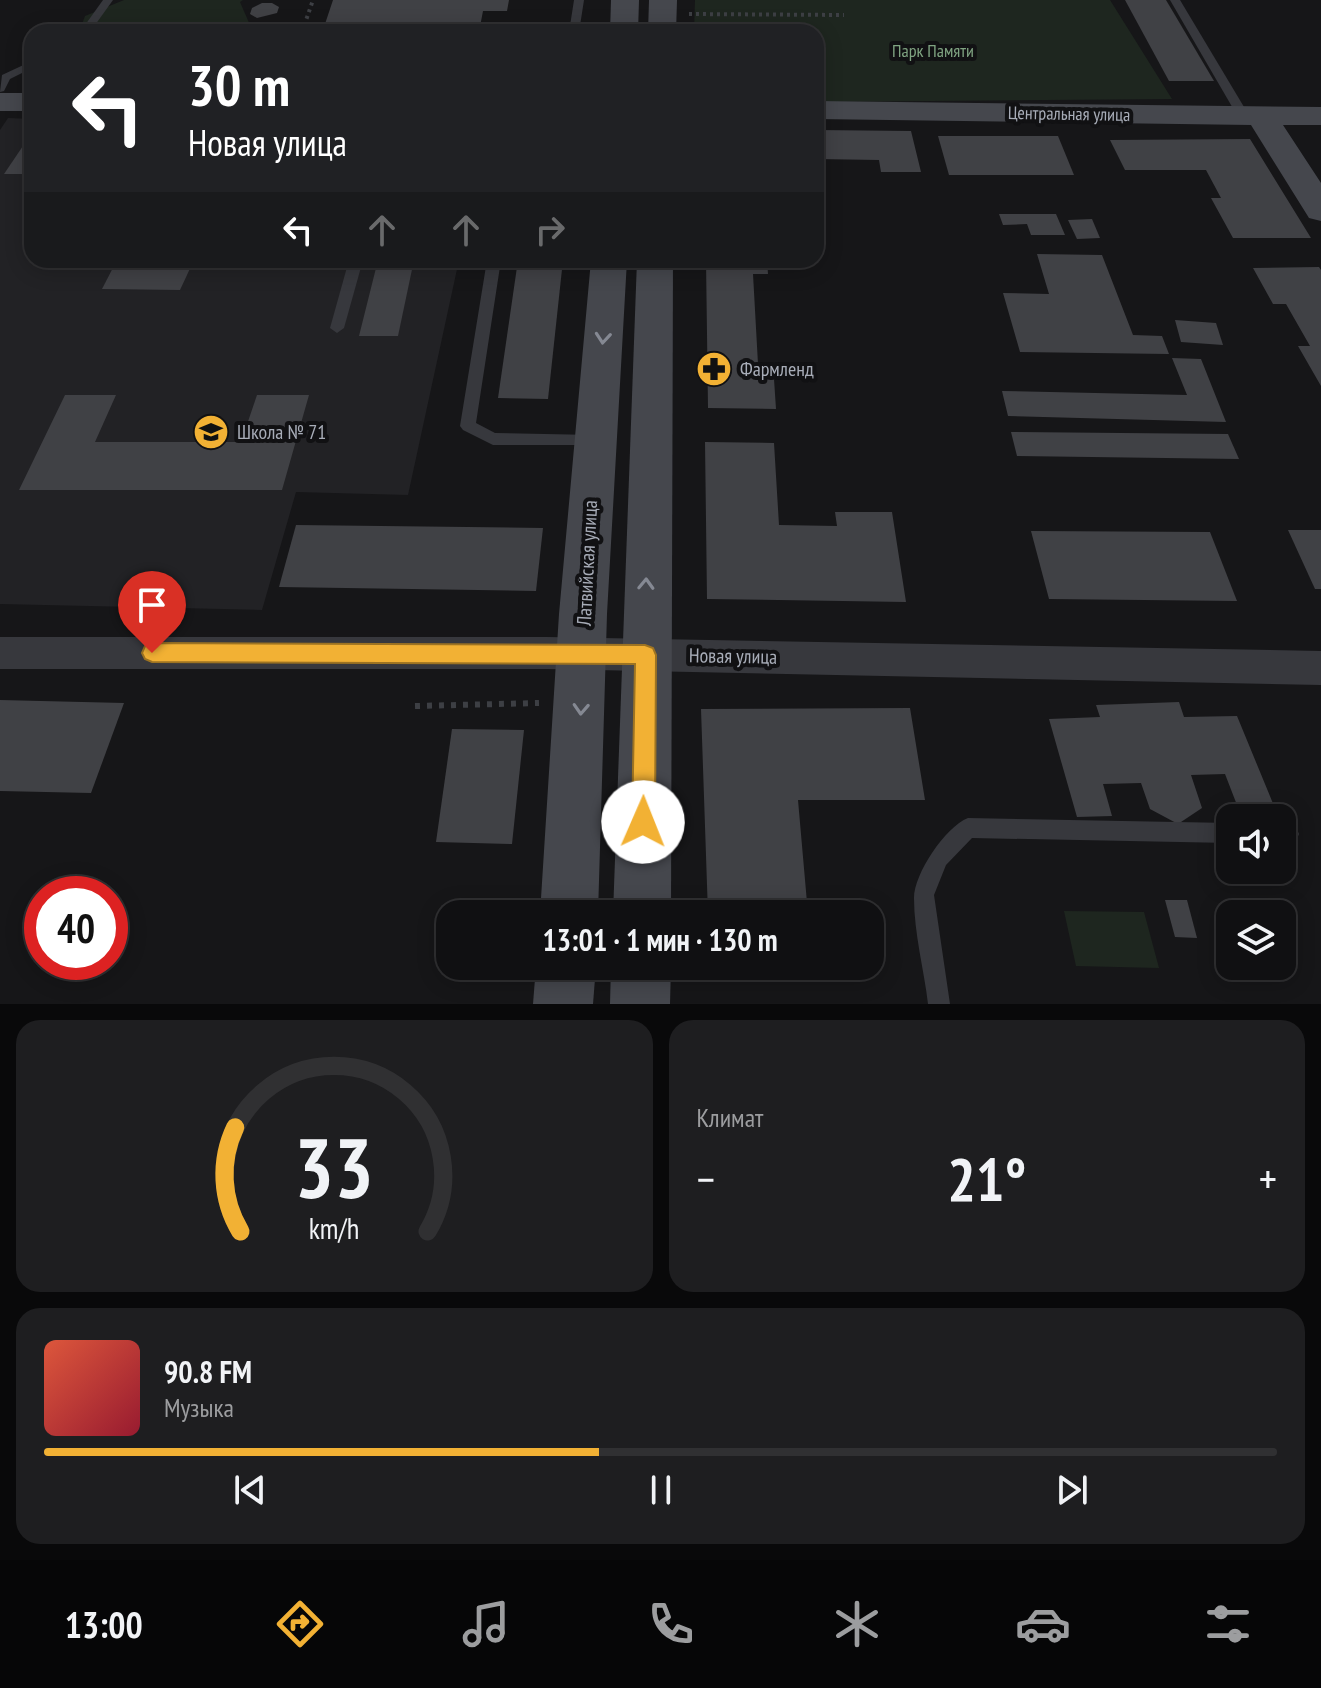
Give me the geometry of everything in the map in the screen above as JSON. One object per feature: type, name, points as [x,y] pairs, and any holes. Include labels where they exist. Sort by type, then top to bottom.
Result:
[{"type":"street","points":[[624,24],[625,0]]},
{"type":"street","points":[[0,102],[24,102]]},
{"type":"street","name":"Центральная улица","points":[[824,110],[1321,116]]},
{"type":"street","points":[[1253,117],[1321,210]]},
{"type":"street","name":"Латвийская улица","points":[[570,900],[594,441],[608,268]]},
{"type":"street","points":[[642,900],[655,268]]},
{"type":"street","name":"Новая улица","points":[[0,653],[645,655],[1318,674]]},
{"type":"street","points":[[563,1004],[565,980]]},
{"type":"street","points":[[640,1004],[641,980]]},
{"type":"lane","points":[[91,24],[108,0]]},
{"type":"lane","points":[[575,24],[579,0]]},
{"type":"lane","points":[[1175,0],[1253,117]]},
{"type":"lane","points":[[0,89],[6,77],[24,68]]},
{"type":"lane","points":[[337,328],[354,268]]},
{"type":"lane","points":[[493,268],[468,426],[493,439],[594,441]]},
{"type":"lane","points":[[939,1004],[924,895],[939,858],[968,828],[1216,833]]},
{"type":"path","points":[[305,24],[313,0]]},
{"type":"path","points":[[670,15],[844,15]]},
{"type":"path","points":[[415,706],[544,703]]},
{"type":"shaded area","name":"Школа № 71","points":[[8,118],[24,119],[24,268],[457,268],[408,495],[296,492],[262,610],[0,604],[0,130]]},
{"type":"green space","points":[[124,0],[243,0],[240,2],[250,24],[82,24],[85,16]]},
{"type":"green space","name":"Парк Памяти","points":[[695,0],[1110,0],[1172,99],[824,102],[824,24],[694,24]]},
{"type":"green space","points":[[1064,911],[1144,912],[1159,968],[1076,966]]},
{"type":"building","points":[[333,0],[509,0],[507,11],[483,11],[481,24],[325,24]]},
{"type":"building","points":[[1125,0],[1166,0],[1214,81],[1169,81]]},
{"type":"building","points":[[262,3],[279,7],[277,13],[257,18],[250,14],[252,8]]},
{"type":"building","points":[[824,130],[911,131],[921,172],[881,172],[879,160],[824,159]]},
{"type":"building","points":[[938,136],[1058,136],[1074,175],[949,175]]},
{"type":"building","points":[[1250,139],[1311,238],[1233,238],[1211,198],[1221,198],[1206,170],[1125,170],[1110,140]]},
{"type":"building","points":[[24,144],[24,174],[4,174]]},
{"type":"building","points":[[999,214],[1056,214],[1065,235],[1031,235],[1027,224],[1003,225]]},
{"type":"building","points":[[1092,219],[1100,238],[1077,239],[1068,220]]},
{"type":"building","points":[[1037,254],[1102,255],[1133,335],[1162,336],[1169,354],[1020,352],[1003,293],[1049,294]]},
{"type":"building","points":[[1319,267],[1321,386],[1298,346],[1310,346],[1286,304],[1273,304],[1253,268]]},
{"type":"building","points":[[113,268],[190,268],[180,290],[102,289]]},
{"type":"building","points":[[376,268],[412,268],[398,336],[359,336]]},
{"type":"building","points":[[517,268],[562,268],[548,399],[498,398]]},
{"type":"building","points":[[706,268],[768,268],[768,274],[753,274],[758,364],[773,364],[776,409],[708,408]]},
{"type":"building","points":[[1175,320],[1216,323],[1223,345],[1181,342]]},
{"type":"building","points":[[1172,358],[1201,359],[1226,422],[1008,416],[1002,391],[1187,395]]},
{"type":"building","points":[[65,395],[116,395],[95,442],[241,442],[257,395],[309,395],[282,490],[19,490]]},
{"type":"building","points":[[1011,432],[1228,434],[1239,459],[1017,456]]},
{"type":"building","points":[[705,442],[774,443],[779,525],[837,526],[835,512],[892,512],[906,602],[707,599]]},
{"type":"building","points":[[296,525],[543,528],[536,591],[279,587]]},
{"type":"building","points":[[1288,530],[1321,530],[1321,589],[1315,589]]},
{"type":"building","points":[[1031,531],[1210,532],[1237,601],[1049,599]]},
{"type":"building","points":[[0,700],[124,703],[91,793],[0,791]]},
{"type":"building","points":[[1179,702],[1184,717],[1237,716],[1273,804],[1237,804],[1225,774],[1191,775],[1202,808],[1178,824],[1150,809],[1141,783],[1103,784],[1112,816],[1077,817],[1049,719],[1100,717],[1096,705]]},
{"type":"building","points":[[910,708],[925,800],[798,800],[807,900],[708,900],[701,709]]},
{"type":"building","points":[[452,729],[524,730],[512,844],[436,842]]},
{"type":"building","points":[[1165,900],[1187,900],[1197,938],[1175,937]]},
{"type":"place","name":"Фармленд","points":[[714,369]]},
{"type":"place","name":"Школа № 71","points":[[211,432]]},
{"type":"route","points":[[152,653],[645,655],[643,822]]}]
